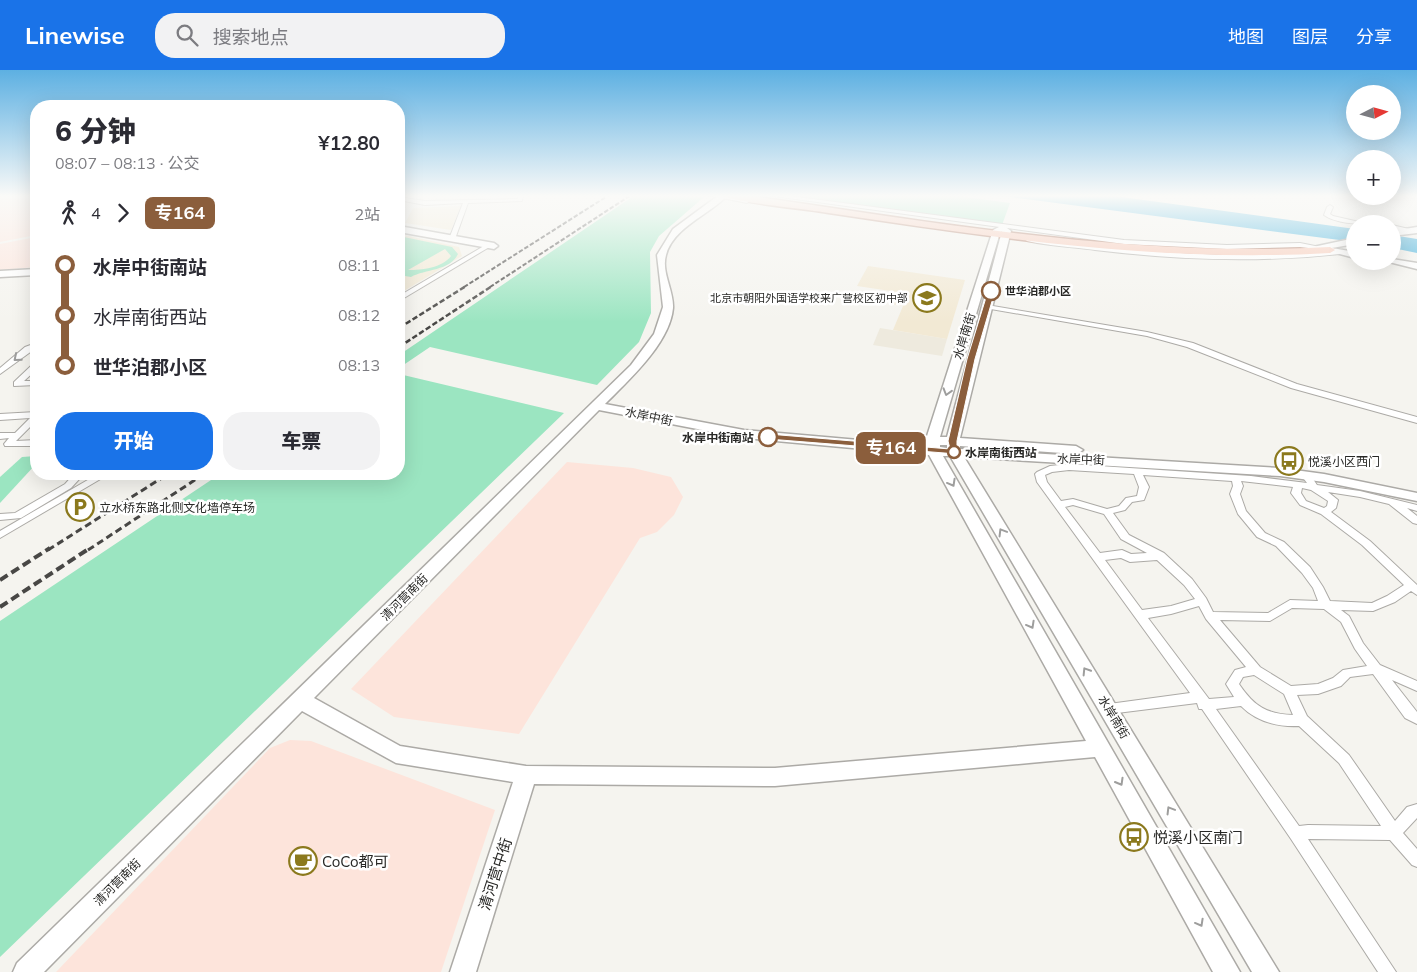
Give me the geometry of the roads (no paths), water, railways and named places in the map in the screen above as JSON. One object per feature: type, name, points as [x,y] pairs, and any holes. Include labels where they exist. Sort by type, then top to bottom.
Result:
[{"type":"main road","points":[[1034,237],[1122,248],[1225,254]]},
{"type":"main road","points":[[1043,237],[1179,249],[1254,250],[1317,247]]},
{"type":"main road","points":[[1191,255],[1335,249]]},
{"type":"street","points":[[461,237],[492,245]]},
{"type":"street","name":"清河营南街","points":[[26,972],[599,403],[644,356],[663,325],[668,307],[661,255],[672,237]]},
{"type":"street","name":"水岸南街","points":[[1000,237],[987,307],[971,359],[954,447],[1266,972]]},
{"type":"street","name":"水岸南街","points":[[934,445],[1000,237]]},
{"type":"street","points":[[1026,237],[1098,249],[1191,255],[1261,257],[1346,248]]},
{"type":"street","points":[[405,296],[492,245]]},
{"type":"street","points":[[1317,247],[1346,248]]},
{"type":"street","points":[[1401,263],[1417,266]]},
{"type":"street","points":[[0,274],[30,272]]},
{"type":"street","points":[[987,307],[1147,334],[1190,345],[1294,386],[1417,420]]},
{"type":"street","points":[[0,372],[30,348]]},
{"type":"street","points":[[30,372],[17,384],[30,383]]},
{"type":"street","name":"水岸中街","points":[[599,403],[743,434],[934,445],[1233,468],[1417,497]]},
{"type":"street","points":[[0,417],[30,416]]},
{"type":"street","points":[[30,422],[8,444],[30,443]]},
{"type":"street","points":[[0,436],[18,435]]},
{"type":"street","points":[[934,445],[1100,748],[1227,972]]},
{"type":"street","name":"水岸中街","points":[[954,447],[1274,464],[1351,475],[1417,490]]},
{"type":"street","points":[[1324,512],[1330,508],[1332,500],[1302,480],[1138,473],[1069,467],[1050,469],[1040,474],[1042,482],[1202,701],[1296,834],[1388,972]]},
{"type":"street","points":[[1059,505],[1073,502],[1107,512],[1122,508],[1129,500],[1141,498],[1144,487],[1138,473]]},
{"type":"street","points":[[1236,478],[1238,486],[1235,494],[1241,512],[1261,535],[1280,544],[1306,570],[1318,586],[1325,604],[1345,618],[1359,646],[1410,714],[1417,719]]},
{"type":"street","points":[[0,517],[17,516],[68,486],[74,480]]},
{"type":"street","points":[[0,535],[94,480]]},
{"type":"street","points":[[1210,616],[1270,617],[1290,604],[1373,607],[1414,589],[1366,543],[1324,512],[1304,503],[1296,493],[1302,480]]},
{"type":"street","points":[[1314,487],[1388,500],[1417,508]]},
{"type":"street","points":[[1388,500],[1417,522]]},
{"type":"street","points":[[1107,512],[1125,537],[1160,556],[1188,582],[1210,616],[1256,670],[1288,691],[1302,720],[1344,759],[1394,833],[1417,860]]},
{"type":"street","points":[[1098,557],[1122,554],[1130,558],[1160,556]]},
{"type":"street","points":[[1139,615],[1170,610],[1202,601]]},
{"type":"street","points":[[1288,691],[1318,690],[1337,682],[1347,673],[1378,669],[1417,686]]},
{"type":"street","points":[[1256,670],[1239,673],[1232,684],[1255,713],[1287,722],[1302,720]]},
{"type":"street","points":[[300,700],[396,754],[526,775],[663,775],[775,778],[1100,748]]},
{"type":"street","points":[[1109,709],[1202,701],[1244,701]]},
{"type":"street","name":"清河营中街","points":[[463,972],[526,775]]},
{"type":"street","points":[[1394,833],[1412,812],[1417,811]]},
{"type":"street","points":[[1296,834],[1308,832],[1394,833]]},
{"type":"water","points":[[1317,237],[1346,237],[1346,241]]},
{"type":"water","points":[[1401,237],[1417,239],[1417,253],[1401,250]]},
{"type":"railway","points":[[464,287],[543,237]]},
{"type":"railway","points":[[490,287],[566,237]]},
{"type":"railway","points":[[405,324],[466,286]]},
{"type":"railway","points":[[405,343],[492,286]]},
{"type":"railway","points":[[48,550],[159,480]]},
{"type":"railway","points":[[88,550],[195,480]]},
{"type":"railway","points":[[0,580],[50,548]]},
{"type":"railway","points":[[0,607],[90,548]]},
{"type":"place","name":"世华泊郡小区","points":[[991,291]]},
{"type":"place","name":"北京市朝阳外国语学校来广营校区初中部","points":[[927,298]]},
{"type":"place","name":"水岸中街南站","points":[[768,437]]},
{"type":"place","name":"水岸南街西站","points":[[954,452]]},
{"type":"place","name":"悦溪小区西门","points":[[1289,461]]},
{"type":"place","name":"立水桥东路北侧文化墙停车场","points":[[80,507]]},
{"type":"place","name":"悦溪小区南门","points":[[1134,837]]},
{"type":"place","name":"CoCo都可","points":[[303,861]]}]
